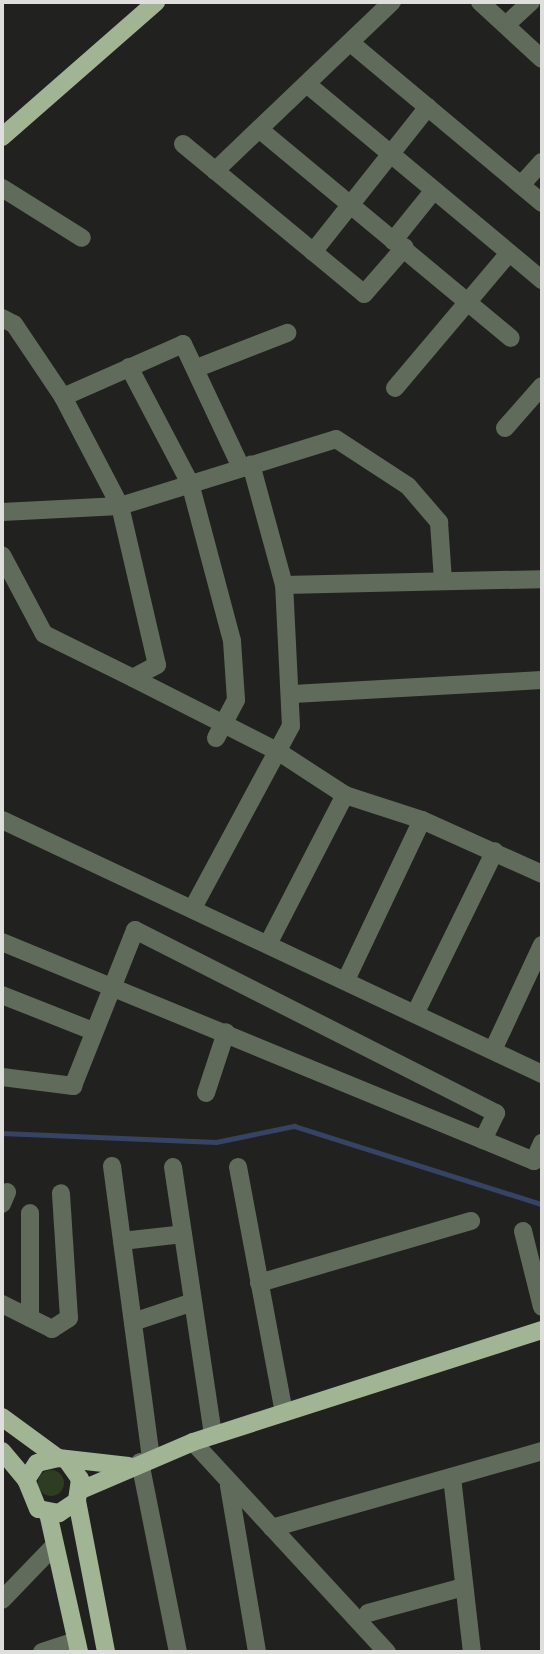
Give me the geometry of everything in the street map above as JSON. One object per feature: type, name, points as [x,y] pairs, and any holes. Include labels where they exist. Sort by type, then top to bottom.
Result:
[{"type":"main road","points":[[2,136],[156,2]]},
{"type":"main road","points":[[48,1513],[141,1462],[193,1441],[542,1330]]},
{"type":"main road","points":[[2,1416],[63,1460],[79,1495],[106,1652]]},
{"type":"main road","points":[[2,1451],[26,1480],[30,1501],[48,1513],[78,1646]]},
{"type":"main road","points":[[26,1480],[37,1462],[141,1462]]},
{"type":"street","points":[[215,171],[352,44],[392,2]]},
{"type":"street","points":[[480,2],[540,53]]},
{"type":"street","points":[[506,25],[531,2]]},
{"type":"street","points":[[352,44],[542,203]]},
{"type":"street","points":[[308,85],[542,280]]},
{"type":"street","points":[[313,252],[428,107]]},
{"type":"street","points":[[259,130],[349,208],[399,244],[511,338]]},
{"type":"street","points":[[183,144],[364,294],[434,190]]},
{"type":"street","points":[[521,185],[542,162]]},
{"type":"street","points":[[2,188],[82,238]]},
{"type":"street","points":[[395,388],[509,253]]},
{"type":"street","points":[[2,318],[14,324],[63,397],[120,506],[157,665],[132,678]]},
{"type":"street","points":[[197,368],[287,333]]},
{"type":"street","points":[[63,397],[183,344],[246,466],[285,585],[293,694],[291,726],[194,906]]},
{"type":"street","points":[[129,368],[190,483],[236,664],[236,701],[220,730]]},
{"type":"street","points":[[505,428],[542,386]]},
{"type":"street","points":[[2,512],[120,506],[336,439],[362,451],[408,486],[439,523],[443,581]]},
{"type":"street","points":[[2,555],[44,634],[132,678],[220,730],[279,752],[345,795],[422,820],[542,874]]},
{"type":"street","points":[[285,585],[542,579]]},
{"type":"street","points":[[293,694],[542,680]]},
{"type":"street","points":[[268,944],[345,795]]},
{"type":"street","points":[[2,820],[194,906],[542,1074]]},
{"type":"street","points":[[346,980],[422,820]]},
{"type":"street","points":[[416,1012],[495,851]]},
{"type":"street","points":[[2,1077],[70,1088],[109,985],[135,930],[496,1113],[483,1140]]},
{"type":"street","points":[[2,942],[226,1031],[534,1161],[542,1143]]},
{"type":"street","points":[[492,1050],[542,944]]},
{"type":"street","points":[[2,995],[93,1031]]},
{"type":"street","points":[[206,1093],[226,1031]]},
{"type":"street","points":[[112,1166],[133,1322],[141,1462],[178,1652]]},
{"type":"street","points":[[173,1167],[213,1435]]},
{"type":"street","points":[[237,1167],[284,1413]]},
{"type":"street","points":[[2,1304],[52,1329],[69,1318],[61,1193]]},
{"type":"street","points":[[30,1213],[30,1318]]},
{"type":"street","points":[[259,1283],[471,1222]]},
{"type":"street","points":[[523,1231],[542,1307]]},
{"type":"street","points":[[122,1241],[183,1234]]},
{"type":"street","points":[[133,1322],[193,1302]]},
{"type":"street","points":[[193,1441],[229,1486],[272,1528],[387,1652]]},
{"type":"street","points":[[272,1528],[542,1451]]},
{"type":"street","points":[[452,1477],[472,1652]]},
{"type":"street","points":[[229,1486],[257,1652]]},
{"type":"street","points":[[2,1600],[55,1545]]},
{"type":"street","points":[[368,1613],[464,1587]]},
{"type":"street","points":[[41,1652],[78,1646]]},
{"type":"green space","points":[[51,1470],[60,1474],[64,1483],[60,1492],[51,1496],[42,1492],[38,1483],[42,1474]]},
{"type":"waterway","points":[[2,1133],[216,1142],[294,1126],[542,1204]]}]
